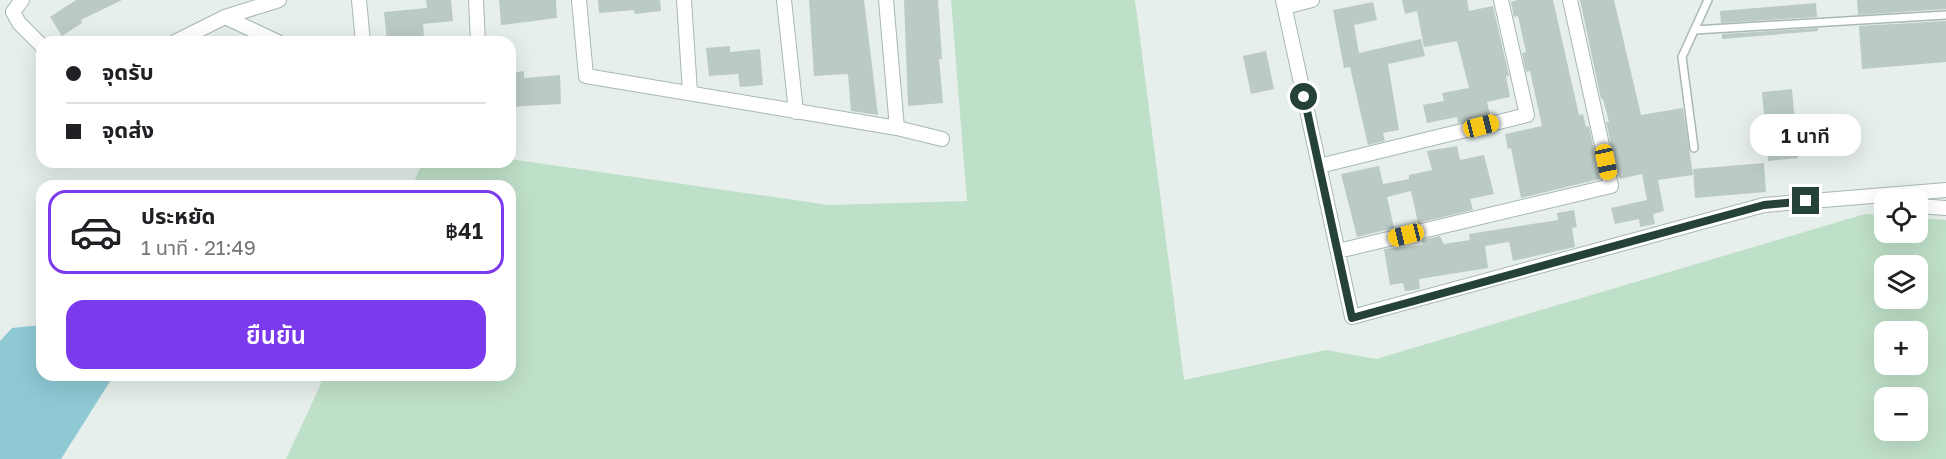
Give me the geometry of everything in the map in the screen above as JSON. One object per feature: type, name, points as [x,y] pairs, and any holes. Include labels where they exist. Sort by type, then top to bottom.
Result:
[{"type":"street","points":[[21,0],[13,12],[36,40]]},
{"type":"street","points":[[187,36],[225,17],[279,0]]},
{"type":"street","points":[[359,0],[362,36]]},
{"type":"street","points":[[476,0],[478,36]]},
{"type":"street","points":[[579,0],[586,76],[897,128],[942,139]]},
{"type":"street","points":[[684,0],[690,92]]},
{"type":"street","points":[[784,0],[796,112]]},
{"type":"street","points":[[886,0],[897,128]]},
{"type":"street","points":[[1312,0],[1284,3],[1352,318],[1764,205],[1946,190]]},
{"type":"street","points":[[1319,166],[1527,115],[1501,0]]},
{"type":"street","points":[[1338,251],[1611,186],[1570,0]]},
{"type":"street","points":[[225,17],[265,36]]},
{"type":"street","points":[[1869,196],[1874,197]]},
{"type":"street","points":[[1928,207],[1946,208]]},
{"type":"lane","points":[[1694,148],[1682,57],[1708,0]]},
{"type":"lane","points":[[1694,30],[1946,15]]},
{"type":"green space","points":[[951,0],[1135,0],[1184,380],[1326,350],[1376,359],[1865,214],[1874,215],[1874,243],[1928,243],[1928,219],[1946,220],[1946,459],[286,459],[322,381],[516,381],[516,180],[415,180],[420,168],[516,168],[516,160],[829,205],[967,201]]},
{"type":"water","points":[[36,326],[36,381],[110,381],[61,459],[0,459],[0,341],[12,328]]},
{"type":"building","points":[[76,0],[122,0],[81,20],[82,23],[62,36],[50,17]]},
{"type":"building","points":[[426,0],[451,0],[453,21],[423,24],[424,36],[386,36],[384,12],[427,8]]},
{"type":"building","points":[[499,0],[556,0],[557,18],[501,25]]},
{"type":"building","points":[[598,0],[660,0],[661,11],[635,14],[634,10],[599,13]]},
{"type":"building","points":[[809,0],[864,0],[878,115],[851,111],[848,74],[814,76]]},
{"type":"building","points":[[904,0],[938,0],[942,59],[939,59],[943,103],[908,106]]},
{"type":"building","points":[[1402,0],[1467,0],[1469,11],[1493,6],[1509,76],[1506,76],[1510,97],[1487,102],[1490,115],[1458,123],[1457,117],[1427,123],[1423,105],[1444,101],[1442,93],[1469,88],[1457,41],[1424,47],[1417,11],[1405,14]]},
{"type":"building","points":[[1553,0],[1579,115],[1583,114],[1586,127],[1589,126],[1600,179],[1521,198],[1511,148],[1508,149],[1505,134],[1542,126],[1530,71],[1526,72],[1522,53],[1526,52],[1518,16],[1514,17],[1511,2]]},
{"type":"building","points":[[1580,0],[1614,0],[1641,115],[1683,108],[1693,175],[1658,180],[1664,211],[1653,214],[1655,224],[1640,227],[1639,219],[1615,224],[1611,208],[1647,200],[1642,174],[1620,179],[1618,176],[1606,122],[1609,122],[1603,99],[1601,99]]},
{"type":"building","points":[[1857,0],[1946,0],[1946,9],[1858,15]]},
{"type":"building","points":[[1373,2],[1377,20],[1354,25],[1359,53],[1421,39],[1425,56],[1388,64],[1399,130],[1383,133],[1385,141],[1368,145],[1350,67],[1344,68],[1333,10]]},
{"type":"building","points":[[1816,3],[1817,17],[1721,23],[1720,11]]},
{"type":"building","points":[[1946,21],[1946,62],[1862,69],[1859,26]]},
{"type":"building","points":[[1818,28],[1818,31],[1722,39],[1722,34]]},
{"type":"building","points":[[730,46],[730,52],[760,49],[763,85],[740,87],[738,74],[709,76],[706,48]]},
{"type":"building","points":[[1266,51],[1274,89],[1251,94],[1243,56]]},
{"type":"building","points":[[524,71],[524,78],[560,75],[561,104],[516,107],[516,72]]},
{"type":"building","points":[[1792,89],[1798,158],[1768,161],[1762,92]]},
{"type":"building","points":[[1457,146],[1460,160],[1484,155],[1494,194],[1470,199],[1473,210],[1418,223],[1411,191],[1387,197],[1394,228],[1357,237],[1341,174],[1379,166],[1383,184],[1409,179],[1409,175],[1432,170],[1427,151]]},
{"type":"building","points":[[1764,163],[1766,192],[1695,198],[1693,169]]},
{"type":"building","points":[[1574,210],[1577,227],[1572,228],[1575,247],[1513,261],[1509,242],[1485,246],[1488,268],[1419,279],[1420,289],[1405,291],[1403,283],[1390,285],[1384,249],[1423,245],[1422,240],[1440,236],[1444,244],[1470,240],[1469,234],[1558,220],[1557,213]]},
{"type":"route","points":[[1304,97],[1352,318],[1764,205],[1806,201]]}]
